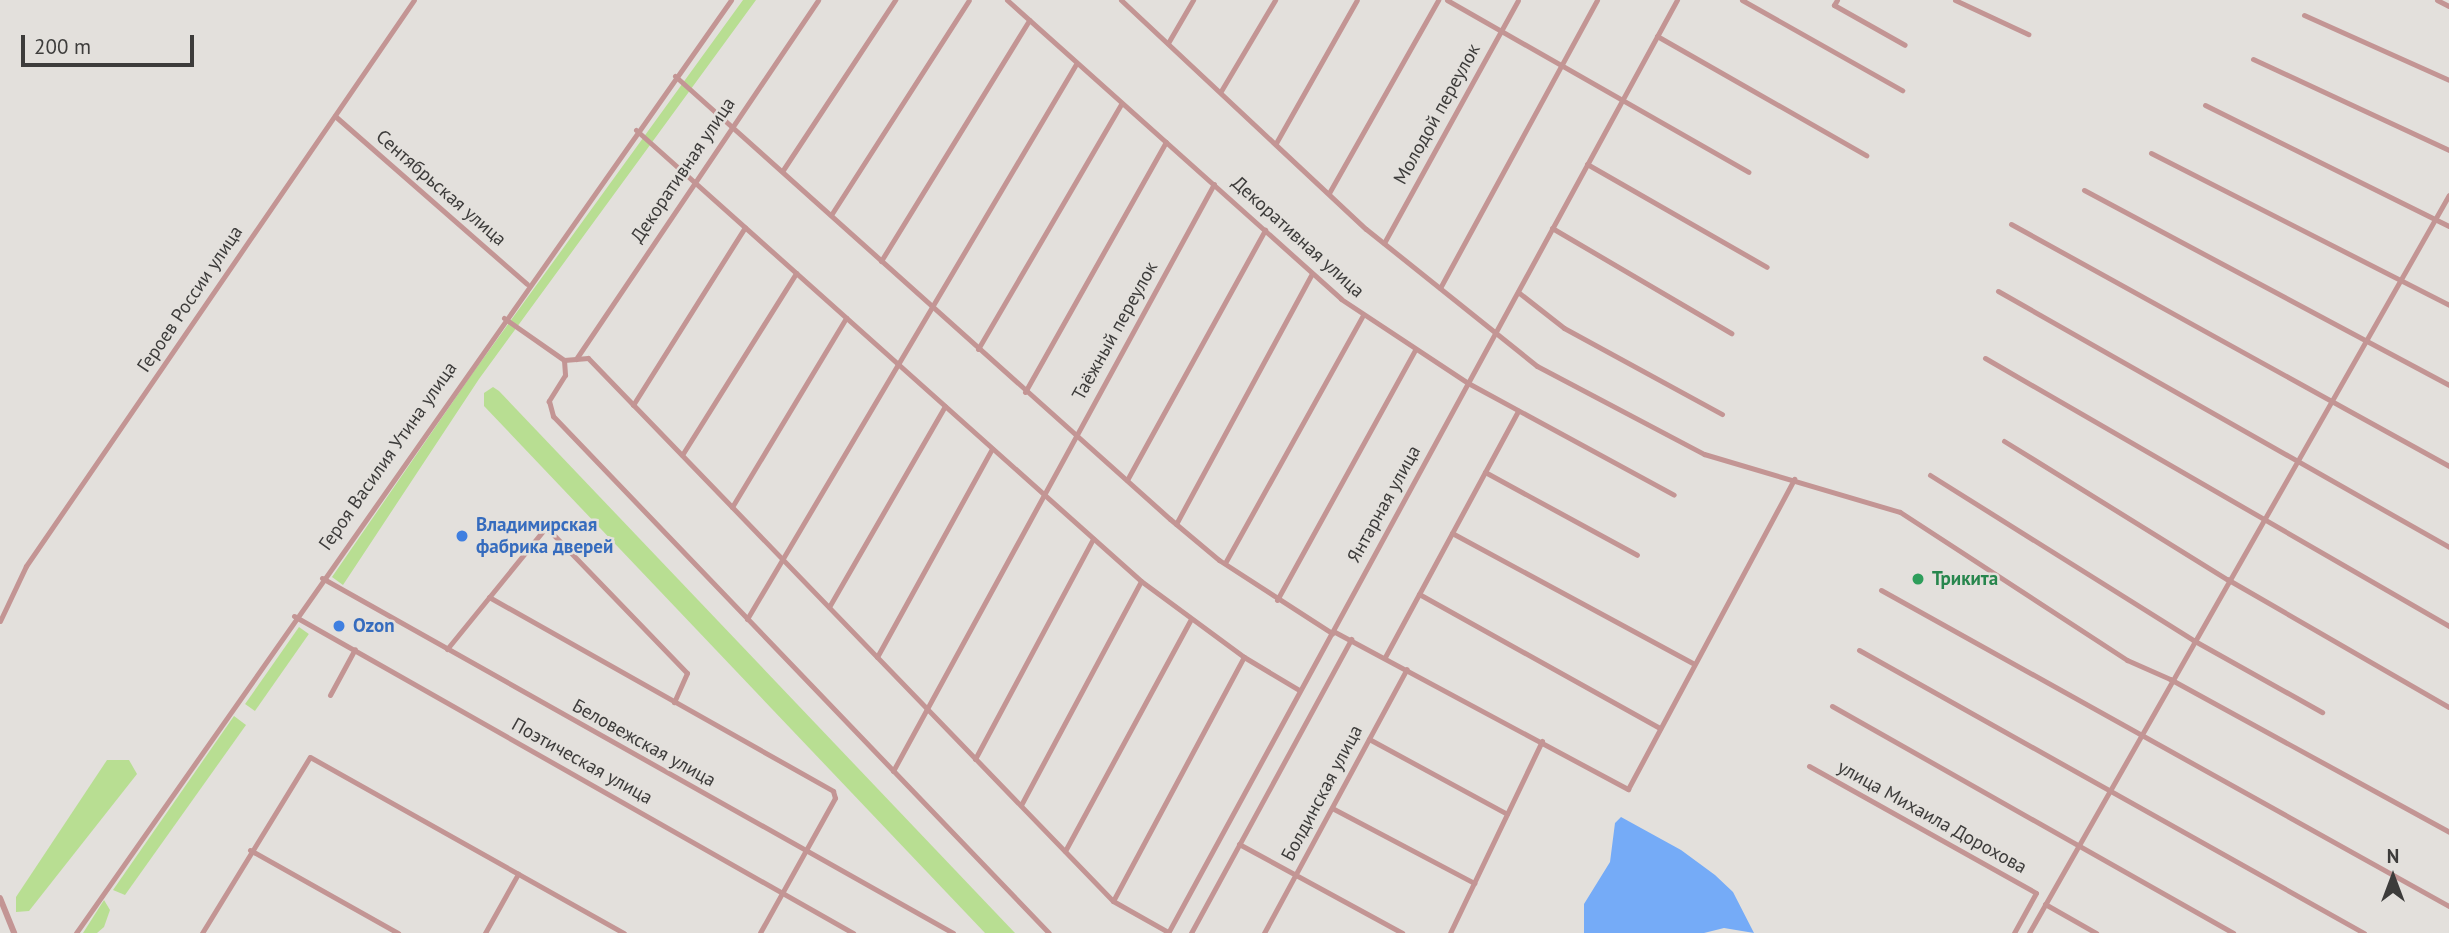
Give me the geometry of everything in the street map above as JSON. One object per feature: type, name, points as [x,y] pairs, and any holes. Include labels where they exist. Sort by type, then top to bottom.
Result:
[{"type":"street","name":"Героев России улица","points":[[0,621],[26,566],[414,0]]},
{"type":"street","name":"Героя Василия Утина улица","points":[[76,933],[527,284],[731,0]]},
{"type":"street","name":"Декоративная улица","points":[[576,359],[818,0]]},
{"type":"street","points":[[783,170],[895,0]]},
{"type":"street","points":[[831,215],[968,0]]},
{"type":"street","name":"Декоративная улица","points":[[1007,0],[1312,273],[1363,315],[1468,383],[1674,495]]},
{"type":"street","points":[[1121,0],[1384,243],[1537,366],[1704,454],[1899,512],[2127,660],[2170,679],[2449,832]]},
{"type":"street","points":[[1168,43],[1194,0]]},
{"type":"street","points":[[1221,91],[1275,0]]},
{"type":"street","points":[[1276,143],[1357,0]]},
{"type":"street","points":[[1329,193],[1438,0]]},
{"type":"street","points":[[1447,0],[1621,102],[1748,172]]},
{"type":"street","name":"Молодой переулок","points":[[1384,243],[1518,0]]},
{"type":"street","points":[[1440,288],[1597,0]]},
{"type":"street","name":"Янтарная улица","points":[[1168,933],[1298,690],[1677,0]]},
{"type":"street","points":[[1742,0],[1902,90]]},
{"type":"street","points":[[1837,0],[1834,5],[1905,45]]},
{"type":"street","points":[[1955,0],[2028,34]]},
{"type":"street","points":[[2437,0],[2449,6]]},
{"type":"street","points":[[2304,15],[2449,80]]},
{"type":"street","points":[[881,261],[1029,20]]},
{"type":"street","points":[[1657,36],[1866,155]]},
{"type":"street","points":[[2253,59],[2449,150]]},
{"type":"street","points":[[747,619],[896,363],[1076,64]]},
{"type":"street","points":[[675,76],[733,124],[930,307],[1224,564],[1277,600],[1332,632],[1385,657],[1628,789],[1794,479]]},
{"type":"street","points":[[978,349],[1121,103]]},
{"type":"street","points":[[2205,105],[2449,226]]},
{"type":"street","name":"Сентябрьская улица","points":[[335,116],[527,284]]},
{"type":"street","points":[[636,130],[1141,581],[1244,657],[1298,690]]},
{"type":"street","points":[[1026,392],[1166,142]]},
{"type":"street","points":[[2151,153],[2449,305]]},
{"type":"street","points":[[1587,164],[1767,267]]},
{"type":"street","name":"Таёжный переулок","points":[[893,771],[1214,184]]},
{"type":"street","points":[[2084,190],[2449,385]]},
{"type":"street","points":[[2029,933],[2170,679],[2449,195]]},
{"type":"street","points":[[2011,224],[2449,466]]},
{"type":"street","points":[[633,405],[745,227]]},
{"type":"street","points":[[1552,228],[1731,333]]},
{"type":"street","points":[[1127,480],[1265,230]]},
{"type":"street","points":[[682,455],[796,272]]},
{"type":"street","points":[[1176,524],[1312,273]]},
{"type":"street","points":[[1998,291],[2449,547]]},
{"type":"street","points":[[1518,292],[1564,328],[1722,414]]},
{"type":"street","points":[[1224,564],[1363,315]]},
{"type":"street","points":[[504,318],[564,360],[588,358],[1113,901],[1168,933]]},
{"type":"street","points":[[732,507],[846,318]]},
{"type":"street","points":[[1277,600],[1415,350]]},
{"type":"street","points":[[1985,358],[2261,520],[2449,626]]},
{"type":"street","points":[[564,360],[565,374],[549,401],[553,416],[1049,933]]},
{"type":"street","points":[[829,607],[945,406]]},
{"type":"street","points":[[1385,657],[1518,411]]},
{"type":"street","points":[[2004,441],[2227,579],[2449,708]]},
{"type":"street","points":[[877,657],[992,449]]},
{"type":"street","points":[[1485,472],[1637,555]]},
{"type":"street","points":[[1930,475],[2193,640],[2322,712]]},
{"type":"street","points":[[447,649],[543,528],[550,528],[687,673],[674,702]]},
{"type":"street","points":[[1452,533],[1694,664]]},
{"type":"street","points":[[975,759],[1093,539]]},
{"type":"street","name":"Беловежская улица","points":[[322,578],[953,933]]},
{"type":"street","points":[[1021,806],[1141,581]]},
{"type":"street","points":[[1881,590],[2449,906]]},
{"type":"street","points":[[1419,594],[1660,728]]},
{"type":"street","points":[[489,597],[833,791],[835,798],[760,933]]},
{"type":"street","name":"Поэтическая улица","points":[[294,616],[853,933]]},
{"type":"street","points":[[1065,852],[1191,619]]},
{"type":"street","points":[[1191,933],[1351,639]]},
{"type":"street","points":[[330,695],[355,649]]},
{"type":"street","points":[[1859,650],[2364,933]]},
{"type":"street","points":[[1113,901],[1244,657]]},
{"type":"street","name":"Болдинская улица","points":[[1264,933],[1407,669]]},
{"type":"street","points":[[1832,706],[2233,933]]},
{"type":"street","points":[[1369,740],[1507,814]]},
{"type":"street","points":[[1450,933],[1542,741]]},
{"type":"street","points":[[202,933],[250,850],[310,757],[624,933]]},
{"type":"street","name":"улица Михаила Дорохова","points":[[1810,766],[2036,893],[2014,933]]},
{"type":"street","points":[[1332,808],[1474,883]]},
{"type":"street","points":[[1239,844],[1402,933]]},
{"type":"street","points":[[250,850],[398,933]]},
{"type":"street","points":[[485,933],[518,874]]},
{"type":"street","points":[[0,898],[14,933]]},
{"type":"street","points":[[2045,904],[2096,933]]},
{"type":"green space","points":[[743,0],[756,0],[479,379],[343,585],[332,577],[472,374]]},
{"type":"green space","points":[[493,387],[1015,933],[985,933],[484,406],[484,393]]},
{"type":"green space","points":[[299,627],[309,634],[255,711],[245,704]]},
{"type":"green space","points":[[234,716],[246,725],[125,895],[113,890]]},
{"type":"green space","points":[[107,760],[129,760],[137,774],[29,911],[16,912],[16,897]]},
{"type":"green space","points":[[104,900],[110,910],[104,927],[97,933],[83,933]]},
{"type":"water","points":[[1621,817],[1681,850],[1715,875],[1733,892],[1754,933],[1724,928],[1704,933],[1584,933],[1584,904],[1610,862],[1615,823]]},
{"type":"place","name":"Владимирская фабрика дверей","points":[[462,536]]},
{"type":"place","name":"Трикита","points":[[1918,579]]},
{"type":"place","name":"Ozon","points":[[339,626]]}]
